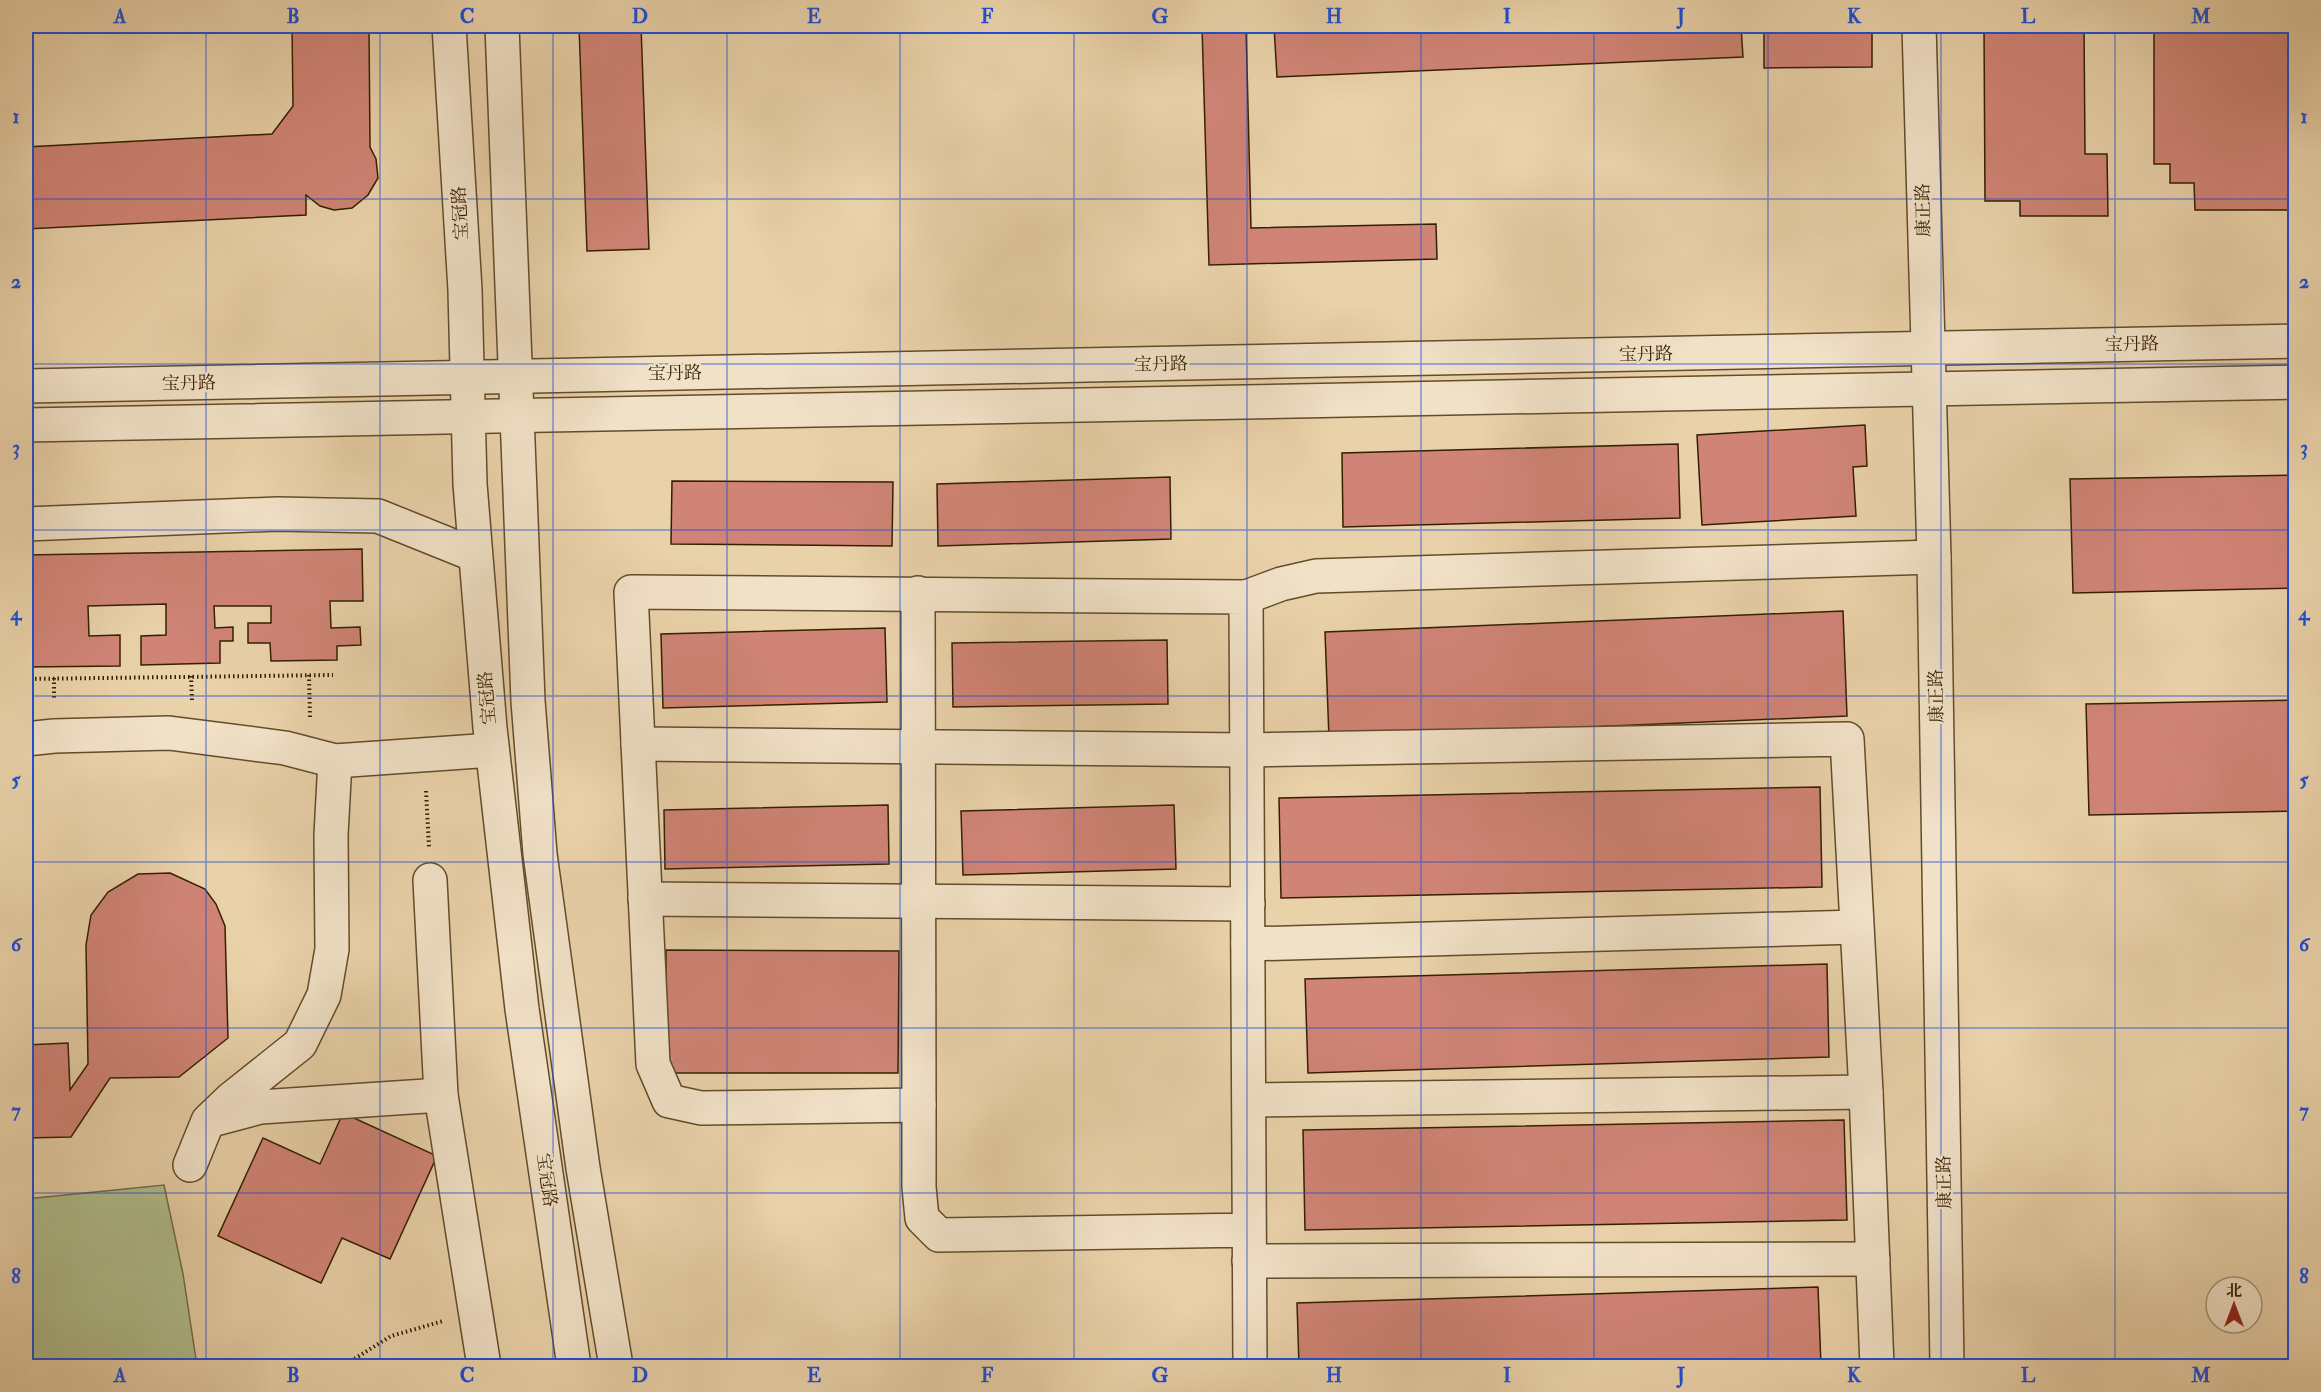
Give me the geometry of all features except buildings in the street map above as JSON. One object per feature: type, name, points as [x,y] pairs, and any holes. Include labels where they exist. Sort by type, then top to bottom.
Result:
[{"type":"street","name":"宝冠路","points":[[449,26],[464,281],[470,484],[492,750],[522,1009],[574,1366]]},
{"type":"street","name":"宝冠路","points":[[502,26],[528,701],[540,854],[583,1168],[616,1366]]},
{"type":"street","name":"康正路","points":[[1919,26],[1934,557],[1947,1366]]},
{"type":"street","name":"宝丹路","points":[[26,386],[2295,341]]},
{"type":"street","points":[[26,425],[2295,382]]},
{"type":"street","points":[[26,524],[277,514],[378,516],[475,555]]},
{"type":"street","points":[[919,1105],[701,1108],[669,1101],[653,1064],[631,592],[1246,597],[1281,584],[1316,576],[1934,557]]},
{"type":"street","points":[[918,593],[919,1186],[922,1218],[939,1235],[1249,1245],[1873,1259]]},
{"type":"street","points":[[1246,597],[1250,1366]]},
{"type":"street","points":[[26,739],[54,736],[169,733],[285,748],[335,761],[492,750]]},
{"type":"street","points":[[638,744],[1247,750],[1846,739],[1866,1092],[1877,1366]]},
{"type":"street","points":[[190,1165],[208,1121],[231,1099],[300,1044],[324,995],[332,949],[331,835],[335,761]]},
{"type":"street","points":[[430,880],[441,1095],[484,1366]]},
{"type":"street","points":[[645,899],[1248,904]]},
{"type":"street","points":[[1248,944],[1856,927]]},
{"type":"street","points":[[1249,1100],[1866,1092]]},
{"type":"street","points":[[208,1121],[260,1107],[441,1095]]},
{"type":"path","points":[[26,679],[333,675]]},
{"type":"path","points":[[425,755],[430,880]]},
{"type":"path","points":[[344,1366],[391,1336],[423,1325],[476,1314]]},
{"type":"green space","points":[[164,1185],[183,1274],[197,1366],[26,1366],[26,1199]]}]
